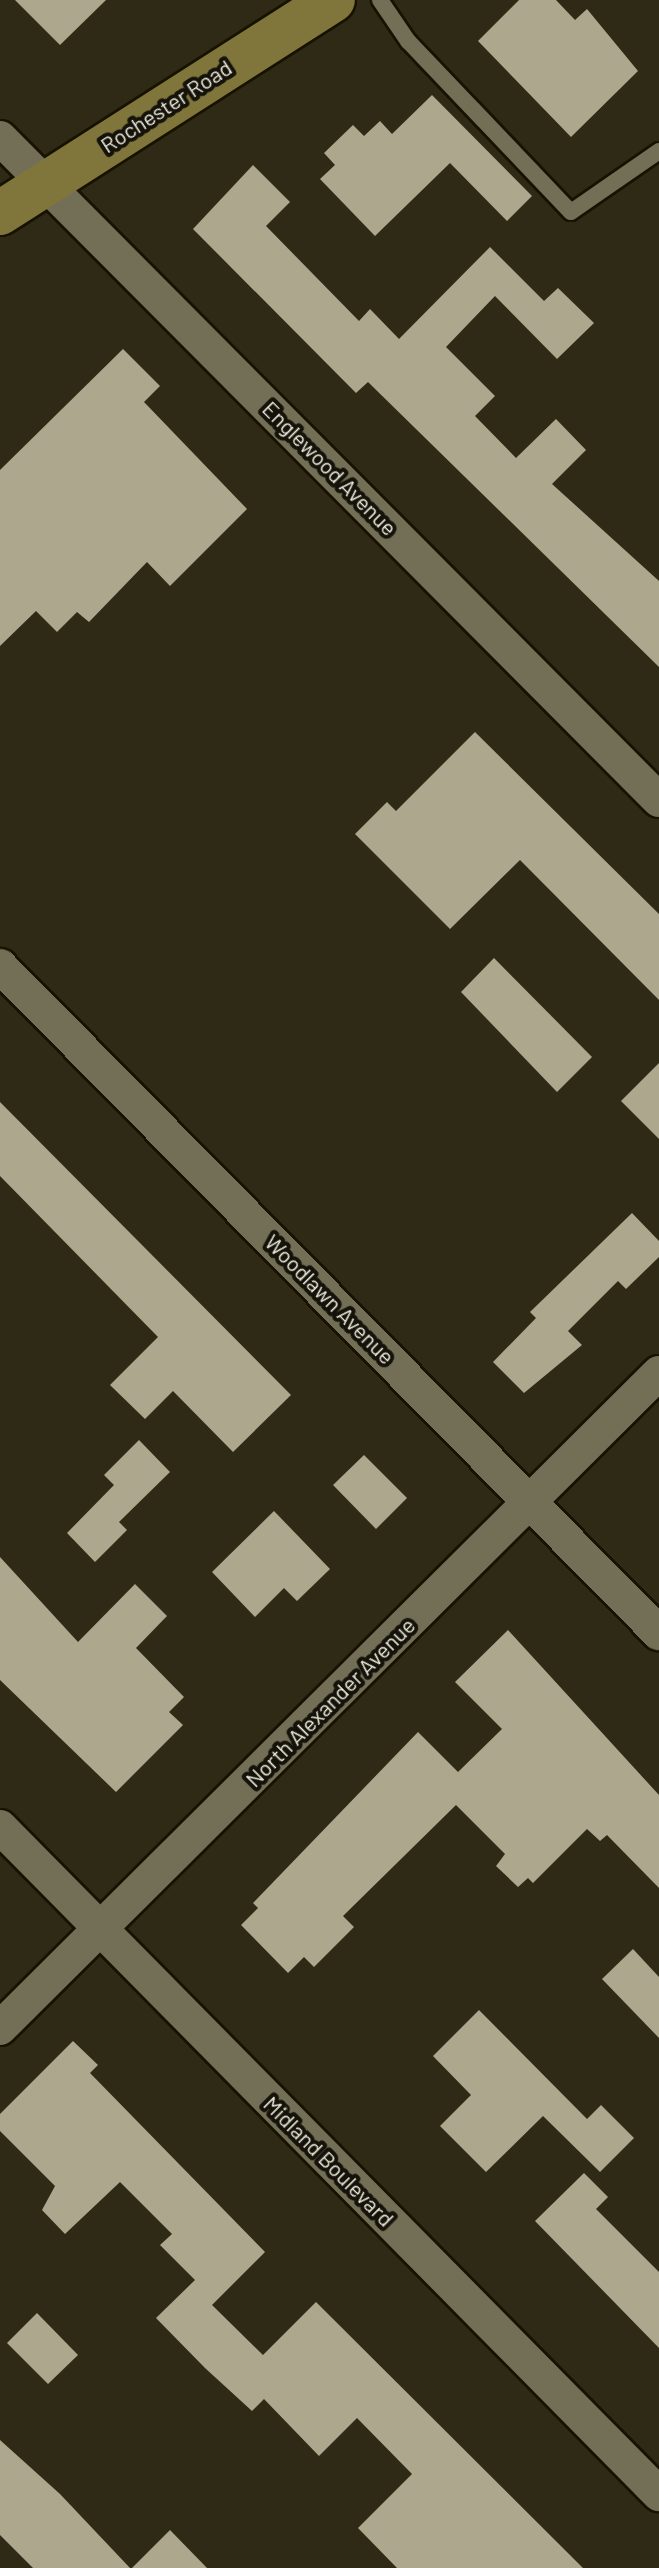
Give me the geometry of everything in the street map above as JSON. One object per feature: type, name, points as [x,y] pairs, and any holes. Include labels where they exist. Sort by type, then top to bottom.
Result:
[{"type":"main road","name":"Rochester Road","points":[[0,213],[333,0]]},
{"type":"street","name":"Englewood Avenue","points":[[0,138],[49,182],[659,800]]},
{"type":"street","name":"Woodlawn Avenue","points":[[0,966],[659,1633]]},
{"type":"street","name":"North Alexander Avenue","points":[[0,2028],[659,1373]]},
{"type":"street","name":"Midland Boulevard","points":[[0,1827],[659,2494]]},
{"type":"lane","points":[[380,0],[408,41],[571,212],[659,151]]},
{"type":"building","points":[[15,0],[106,0],[60,45]]},
{"type":"building","points":[[519,0],[556,0],[575,20],[587,9],[638,71],[571,137],[478,41]]},
{"type":"building","points":[[432,95],[532,196],[507,221],[450,163],[375,236],[320,179],[335,165],[324,153],[353,125],[364,136],[380,121],[392,134]]},
{"type":"building","points":[[253,165],[290,202],[266,226],[359,321],[370,309],[399,339],[490,247],[544,301],[558,288],[594,323],[557,359],[495,296],[446,347],[495,396],[475,416],[516,458],[556,419],[586,450],[552,484],[659,581],[659,667],[368,382],[356,393],[193,229]]},
{"type":"building","points":[[123,349],[160,386],[144,402],[247,509],[170,586],[147,562],[89,622],[77,612],[57,632],[36,611],[0,646],[0,470]]},
{"type":"building","points":[[475,732],[659,914],[659,1000],[520,860],[450,929],[355,834],[387,802],[396,811]]},
{"type":"building","points":[[494,958],[592,1057],[557,1092],[461,992]]},
{"type":"building","points":[[659,1063],[659,1139],[621,1101]]},
{"type":"building","points":[[0,1102],[291,1395],[233,1452],[173,1391],[145,1419],[110,1385],[158,1337],[0,1176]]},
{"type":"building","points":[[632,1213],[659,1241],[659,1257],[626,1289],[618,1281],[568,1331],[582,1345],[524,1393],[493,1362],[536,1318],[530,1312]]},
{"type":"building","points":[[139,1440],[170,1472],[119,1522],[127,1530],[95,1562],[67,1533],[114,1485],[104,1475]]},
{"type":"building","points":[[364,1455],[407,1498],[376,1529],[333,1485]]},
{"type":"building","points":[[274,1511],[330,1569],[297,1601],[284,1588],[255,1617],[212,1572]]},
{"type":"building","points":[[0,1557],[78,1642],[135,1584],[167,1616],[136,1648],[184,1697],[169,1712],[183,1725],[116,1792],[0,1680]]},
{"type":"building","points":[[508,1630],[659,1795],[659,1888],[607,1835],[600,1841],[587,1829],[533,1883],[528,1878],[518,1887],[496,1866],[505,1854],[456,1805],[343,1916],[354,1927],[314,1967],[304,1957],[288,1973],[241,1925],[258,1908],[253,1903],[418,1732],[458,1772],[502,1729],[455,1682]]},
{"type":"building","points":[[633,1949],[659,1977],[659,2038],[602,1979]]},
{"type":"building","points":[[479,2010],[587,2119],[601,2105],[634,2138],[600,2172],[543,2116],[486,2172],[440,2126],[471,2095],[433,2056]]},
{"type":"building","points":[[73,2041],[98,2065],[90,2073],[265,2252],[212,2305],[263,2355],[316,2302],[583,2568],[397,2568],[358,2528],[412,2474],[357,2418],[319,2456],[264,2399],[252,2411],[205,2368],[156,2318],[195,2280],[160,2245],[172,2234],[120,2182],[65,2234],[42,2210],[55,2186],[0,2131],[0,2114]]},
{"type":"building","points":[[584,2173],[608,2197],[596,2209],[659,2272],[659,2348],[535,2221]]},
{"type":"building","points":[[37,2313],[78,2355],[48,2384],[7,2343]]},
{"type":"building","points":[[0,2440],[60,2494],[130,2568],[33,2568],[0,2535]]},
{"type":"building","points":[[170,2530],[207,2568],[132,2568]]}]
